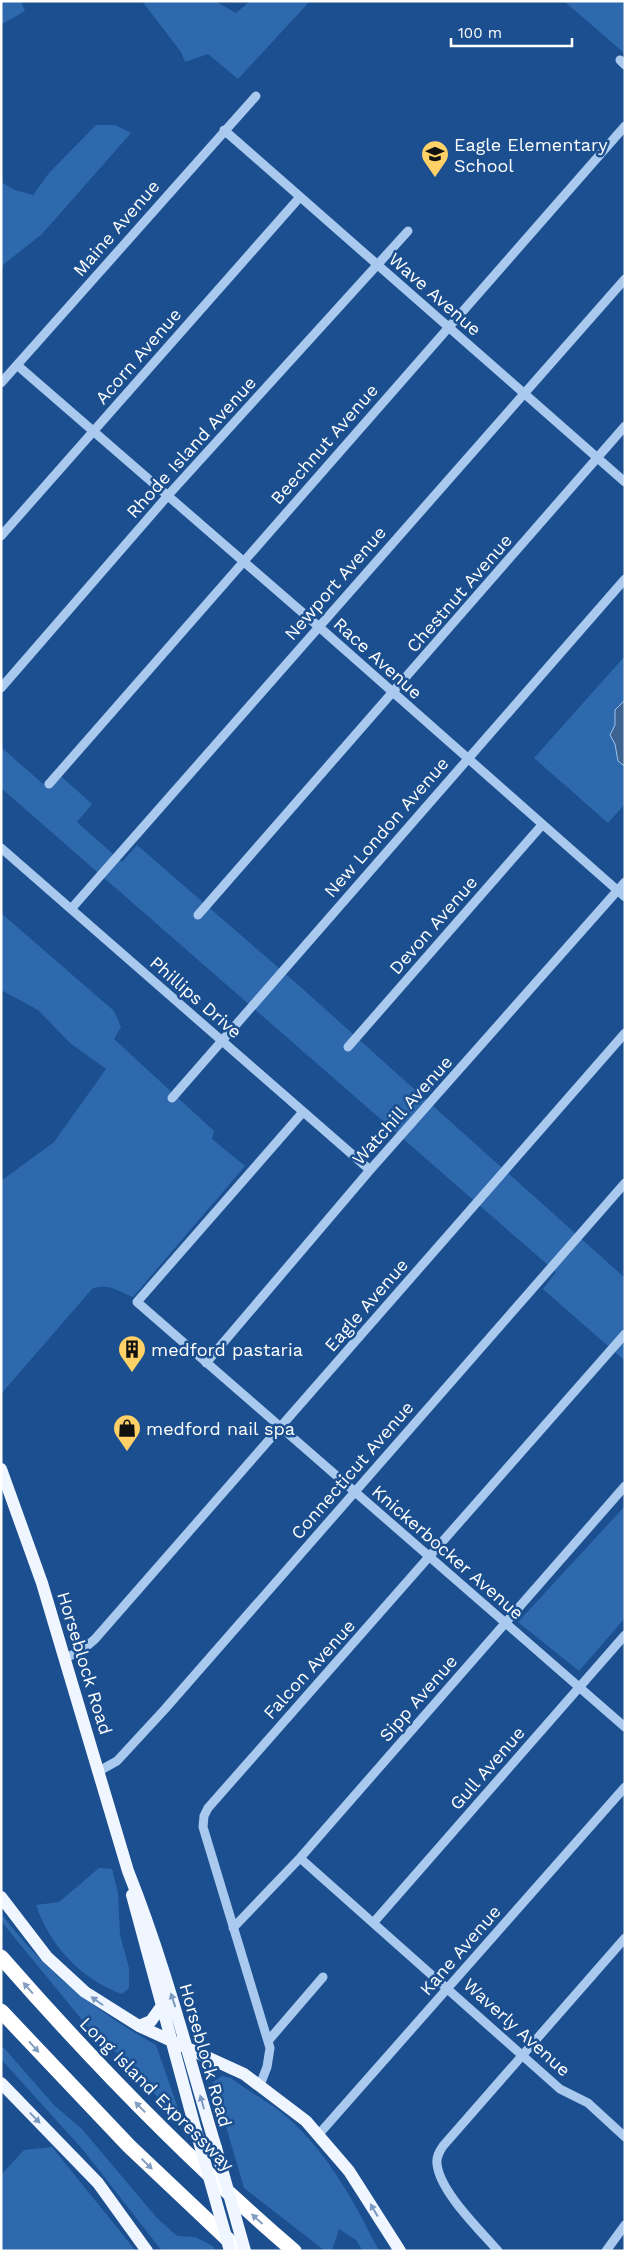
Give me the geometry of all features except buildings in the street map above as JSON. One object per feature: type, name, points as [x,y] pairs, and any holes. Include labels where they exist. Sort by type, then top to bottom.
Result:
[{"type":"highway","name":"Long Island Expressway","points":[[1,1957],[71,2035],[145,2112],[294,2251]]},
{"type":"highway","points":[[1,2011],[129,2146],[240,2251]]},
{"type":"main road","name":"Horseblock Road","points":[[1,1469],[42,1582],[128,1871],[146,1919],[187,2047],[245,2251]]},
{"type":"main road","name":"Horseblock Road","points":[[128,1871],[134,1911],[230,2251]]},
{"type":"main road","points":[[1,1897],[33,1940],[71,1981],[101,2004],[140,2026],[230,2066],[290,2107],[319,2134],[349,2171],[400,2251]]},
{"type":"main road","points":[[140,2026],[154,2018],[161,2007]]},
{"type":"main road","points":[[1,2083],[98,2183],[147,2251]]},
{"type":"street","name":"Maine Avenue","points":[[1,383],[256,96]]},
{"type":"street","name":"Beechnut Avenue","points":[[48,784],[625,126]]},
{"type":"street","name":"Wave Avenue","points":[[224,130],[625,482]]},
{"type":"street","name":"Acorn Avenue","points":[[1,536],[300,197]]},
{"type":"street","name":"Rhode Island Avenue","points":[[1,688],[167,497],[376,264],[408,231]]},
{"type":"street","name":"Newport Avenue","points":[[71,909],[625,279]]},
{"type":"street","name":"Race Avenue","points":[[17,365],[93,433],[318,626],[625,898]]},
{"type":"street","name":"Chestnut Avenue","points":[[198,915],[393,694],[625,426]]},
{"type":"street","name":"New London Avenue","points":[[172,1098],[625,578]]},
{"type":"street","name":"Devon Avenue","points":[[348,1047],[542,825]]},
{"type":"street","name":"Phillips Drive","points":[[1,848],[370,1170]]},
{"type":"street","name":"Watchill Avenue","points":[[206,1363],[370,1170],[625,882]]},
{"type":"street","name":"Eagle Avenue","points":[[65,1658],[81,1651],[95,1639],[625,1033]]},
{"type":"street","name":"Knickerbocker Avenue","points":[[303,1112],[137,1302],[430,1557],[504,1624],[625,1726]]},
{"type":"street","name":"Connecticut Avenue","points":[[99,1771],[117,1761],[165,1709],[625,1183]]},
{"type":"street","name":"Falcon Avenue","points":[[260,2085],[270,2058],[268,2041],[203,1827],[204,1816],[625,1334]]},
{"type":"street","name":"Sipp Avenue","points":[[233,1928],[300,1858],[625,1486]]},
{"type":"street","name":"Gull Avenue","points":[[374,1922],[625,1635]]},
{"type":"street","name":"Kane Avenue","points":[[319,2134],[625,1787]]},
{"type":"street","name":"Waverly Avenue","points":[[300,1858],[449,1988],[560,2089],[588,2103],[625,2137]]},
{"type":"street","points":[[498,2251],[448,2190],[439,2173],[437,2155],[442,2146],[625,1938]]},
{"type":"street","points":[[268,2041],[324,1977]]},
{"type":"street","points":[[606,2251],[625,2225]]},
{"type":"shaded area","points":[[1,1],[21,1],[25,11],[2,24],[1,32]]},
{"type":"shaded area","points":[[142,1],[215,1],[236,13],[250,1],[310,1],[238,79],[208,54],[185,62],[181,52]]},
{"type":"shaded area","points":[[564,1],[625,1],[625,53],[624,53]]},
{"type":"shaded area","points":[[96,125],[115,125],[131,133],[42,234],[4,264],[1,269],[1,182],[15,190],[33,195],[49,173]]},
{"type":"shaded area","points":[[625,656],[625,804],[608,823],[534,758]]},
{"type":"shaded area","points":[[625,700],[625,765],[623,765],[618,761],[615,744],[610,735],[615,725],[615,710]]},
{"type":"shaded area","points":[[1,747],[43,784],[55,771],[92,804],[77,822],[122,862],[137,845],[296,983],[625,1278],[625,1361],[543,1289],[556,1272],[1,788]]},
{"type":"shaded area","points":[[1,913],[114,1011],[121,1027],[114,1039],[214,1131],[212,1139],[245,1166],[133,1297],[108,1287],[92,1289],[1,1394],[1,1181],[54,1142],[106,1069],[70,1043],[38,1010],[1,990]]},
{"type":"shaded area","points":[[625,1506],[625,1618],[579,1671],[518,1622]]},
{"type":"shaded area","points":[[99,1868],[112,1869],[118,1893],[120,1935],[129,1968],[129,1988],[122,1994],[94,1980],[69,1959],[49,1934],[36,1905],[59,1902]]},
{"type":"shaded area","points":[[1,1913],[17,1934],[71,1988],[112,2018],[156,2045],[183,2123],[165,2108],[133,2064],[92,2032],[1,1921]]},
{"type":"shaded area","points":[[1,2048],[4,2048],[54,2105],[82,2129],[157,2218],[177,2236],[195,2237],[213,2246],[216,2251],[162,2251],[84,2151],[1,2059]]},
{"type":"shaded area","points":[[222,2076],[231,2078],[274,2107],[288,2118],[316,2147],[350,2197],[379,2251],[363,2251],[356,2240],[339,2229],[332,2251],[325,2251],[244,2188],[213,2082]]},
{"type":"shaded area","points":[[52,2147],[136,2251],[1,2251],[1,2175],[24,2150]]},
{"type":"place","name":"Eagle Elementary School","points":[[435,178]]},
{"type":"place","name":"medford pastaria","points":[[132,1373]]},
{"type":"place","name":"medford nail spa","points":[[127,1452]]}]
